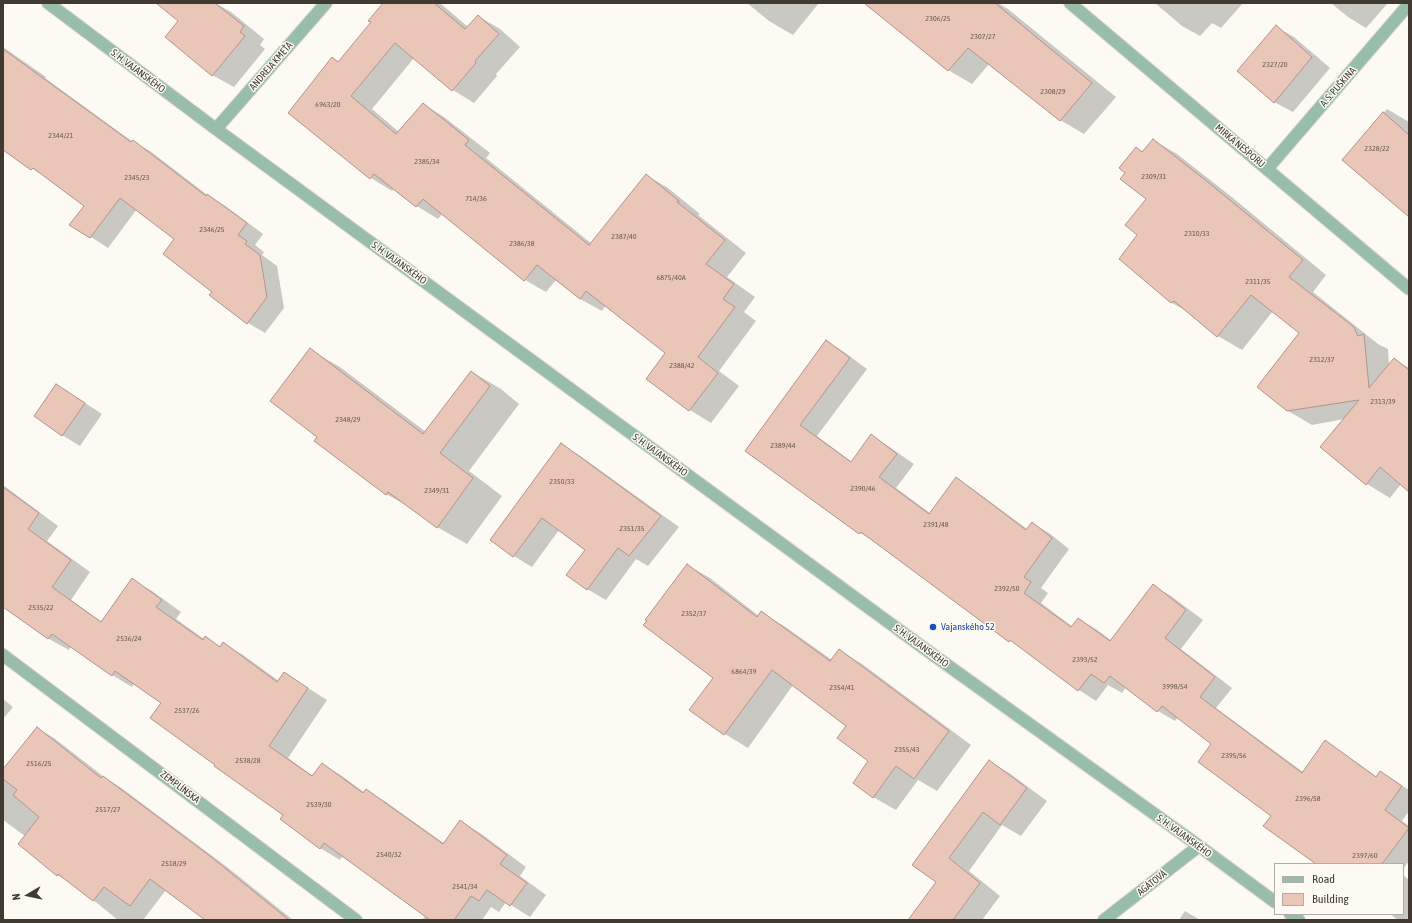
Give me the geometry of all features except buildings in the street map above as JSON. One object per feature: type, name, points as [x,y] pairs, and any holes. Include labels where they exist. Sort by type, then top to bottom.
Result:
[{"type":"street","name":"S. H. VAJANSKÉHO","points":[[48,3],[216,130],[924,649],[1274,901]]},
{"type":"street","name":"ANDREJA KMEŤA","points":[[216,130],[326,3]]},
{"type":"street","name":"MIRKA NEŠPORU","points":[[1070,3],[1409,289]]},
{"type":"street","name":"A. S. PUŠKINA","points":[[1267,169],[1409,4]]},
{"type":"street","name":"ZEMPLÍNSKA","points":[[3,655],[356,920]]},
{"type":"street","name":"AGÁTOVÁ","points":[[1104,920],[1199,846]]},
{"type":"place","name":"Vajanského 52","points":[[933,627]]}]
